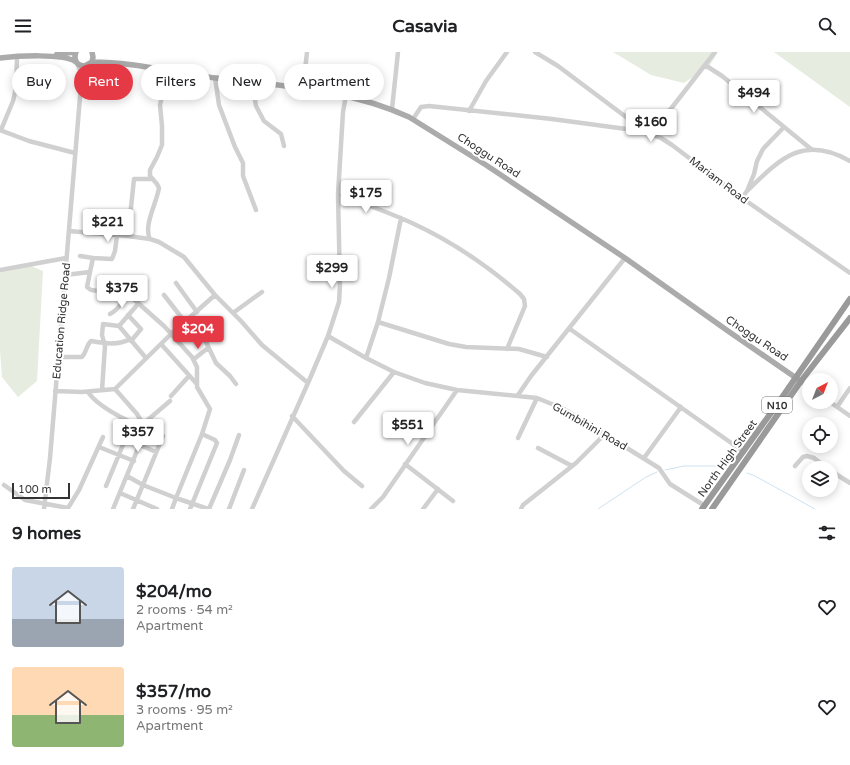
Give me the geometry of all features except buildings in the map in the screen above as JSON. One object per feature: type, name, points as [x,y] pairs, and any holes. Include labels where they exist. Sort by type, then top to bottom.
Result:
[{"type":"highway","name":"North High Street","points":[[703,508],[744,452],[850,299]]},
{"type":"highway","name":"North High Street","points":[[712,509],[801,382],[848,326],[850,318]]},
{"type":"main road","points":[[0,58],[43,56],[76,52],[75,59],[77,62]]},
{"type":"main road","points":[[90,64],[93,57],[92,52]]},
{"type":"main road","name":"Choggu Road","points":[[92,52],[97,56],[118,63]]},
{"type":"main road","name":"Choggu Road","points":[[43,56],[70,59],[80,64]]},
{"type":"main road","name":"Choggu Road","points":[[90,64],[118,63],[141,66]]},
{"type":"main road","name":"Choggu Road","points":[[210,77],[218,78]]},
{"type":"main road","name":"Choggu Road","points":[[362,100],[392,109],[413,120],[486,165],[625,258],[796,377],[801,382]]},
{"type":"street","points":[[306,64],[307,52]]},
{"type":"street","points":[[392,109],[398,52]]},
{"type":"street","points":[[469,111],[486,81],[507,52]]},
{"type":"street","points":[[535,52],[558,66],[642,130],[651,117],[670,110],[714,52]]},
{"type":"street","points":[[17,57],[16,88],[13,101],[0,130],[29,141],[75,153]]},
{"type":"street","points":[[705,65],[722,76],[811,149],[835,155],[850,161]]},
{"type":"street","points":[[215,78],[219,105],[235,147],[243,163],[243,176],[256,210]]},
{"type":"street","name":"Education Ridge Road","points":[[44,506],[80,100]]},
{"type":"street","points":[[150,239],[148,235],[148,227],[159,188],[150,176],[150,170],[162,145],[160,105],[161,100]]},
{"type":"street","points":[[255,100],[256,106],[264,121],[281,134],[284,146]]},
{"type":"street","points":[[252,509],[328,336],[339,302],[338,194],[343,112],[345,100]]},
{"type":"street","name":"Mariam Road","points":[[413,120],[421,107],[429,106],[642,130],[661,138],[672,145],[742,198],[850,274]]},
{"type":"street","points":[[747,191],[754,174],[756,161],[763,149],[784,127]]},
{"type":"street","points":[[742,198],[747,191],[764,175],[785,159],[796,152],[811,149]]},
{"type":"street","points":[[128,236],[134,179],[152,179]]},
{"type":"street","points":[[338,194],[401,218],[427,230],[476,260],[506,282],[524,299],[525,306],[507,348]]},
{"type":"street","points":[[366,358],[378,322],[389,278],[401,218]]},
{"type":"street","points":[[69,232],[150,239],[159,242],[184,257],[215,296],[233,313],[262,345],[308,382]]},
{"type":"street","points":[[80,256],[112,259],[115,251],[117,235]]},
{"type":"street","points":[[0,270],[66,258]]},
{"type":"street","points":[[93,258],[87,287],[89,290],[107,292]]},
{"type":"street","points":[[518,396],[531,376],[570,329],[625,258]]},
{"type":"street","points":[[65,275],[78,272],[90,272]]},
{"type":"street","points":[[110,314],[119,308],[122,300],[129,294],[136,281]]},
{"type":"street","points":[[176,283],[197,312]]},
{"type":"street","points":[[233,313],[262,292]]},
{"type":"street","points":[[129,294],[130,297],[171,334],[194,359],[197,367],[196,384]]},
{"type":"street","points":[[164,295],[185,322],[206,342],[216,363],[236,384]]},
{"type":"street","points":[[55,391],[88,392],[115,388],[171,334],[215,296]]},
{"type":"street","points":[[119,326],[138,304]]},
{"type":"street","points":[[58,357],[82,357],[85,354],[90,341],[105,343],[124,342],[130,340],[141,329],[128,315]]},
{"type":"street","points":[[378,322],[449,344],[466,347],[507,348],[547,356]]},
{"type":"street","points":[[102,390],[105,343],[102,335],[104,324],[119,326],[146,358]]},
{"type":"street","points":[[570,329],[744,452]]},
{"type":"street","name":"Gumbihini Road","points":[[328,336],[394,372],[425,383],[457,390],[537,398],[564,409],[659,468],[670,484],[703,508]]},
{"type":"street","points":[[161,344],[196,384],[210,409],[202,434],[172,509]]},
{"type":"street","points":[[194,359],[208,348]]},
{"type":"street","points":[[354,422],[394,372]]},
{"type":"street","points":[[113,509],[134,461],[140,445],[144,427],[189,376]]},
{"type":"street","points":[[115,388],[137,414],[144,427]]},
{"type":"street","points":[[838,406],[850,388]]},
{"type":"street","points":[[371,509],[383,498],[457,390]]},
{"type":"street","points":[[88,392],[92,398],[116,414],[163,436],[133,509]]},
{"type":"street","points":[[518,438],[537,398]]},
{"type":"street","points":[[644,458],[681,407]]},
{"type":"street","points":[[838,408],[850,416]]},
{"type":"street","points":[[292,416],[344,471],[362,486]]},
{"type":"street","points":[[106,486],[132,422]]},
{"type":"street","points":[[190,509],[217,442],[202,434]]},
{"type":"street","points":[[521,509],[523,505],[572,466],[606,434]]},
{"type":"street","points":[[127,476],[143,485],[208,509],[230,460],[239,435]]},
{"type":"street","points":[[4,485],[25,500],[44,506],[68,509],[79,490],[103,438]]},
{"type":"street","points":[[126,439],[156,452]]},
{"type":"street","points":[[99,447],[134,461]]},
{"type":"street","points":[[538,448],[572,466]]},
{"type":"street","points":[[795,466],[807,456],[818,461]]},
{"type":"street","points":[[405,464],[453,501]]},
{"type":"street","points":[[229,509],[244,470]]},
{"type":"street","points":[[838,475],[850,483]]},
{"type":"street","points":[[423,509],[438,489]]},
{"type":"street","points":[[120,493],[157,509]]},
{"type":"shaded area","points":[[613,52],[718,52],[710,65],[684,83],[651,75]]},
{"type":"shaded area","points":[[774,52],[850,52],[850,107]]},
{"type":"shaded area","points":[[29,265],[43,271],[37,381],[18,397],[2,377],[0,350],[0,271]]},
{"type":"waterway","points":[[665,470],[684,466],[725,466]]},
{"type":"waterway","points":[[598,509],[646,477],[657,472]]},
{"type":"waterway","points":[[747,473],[815,509]]}]
